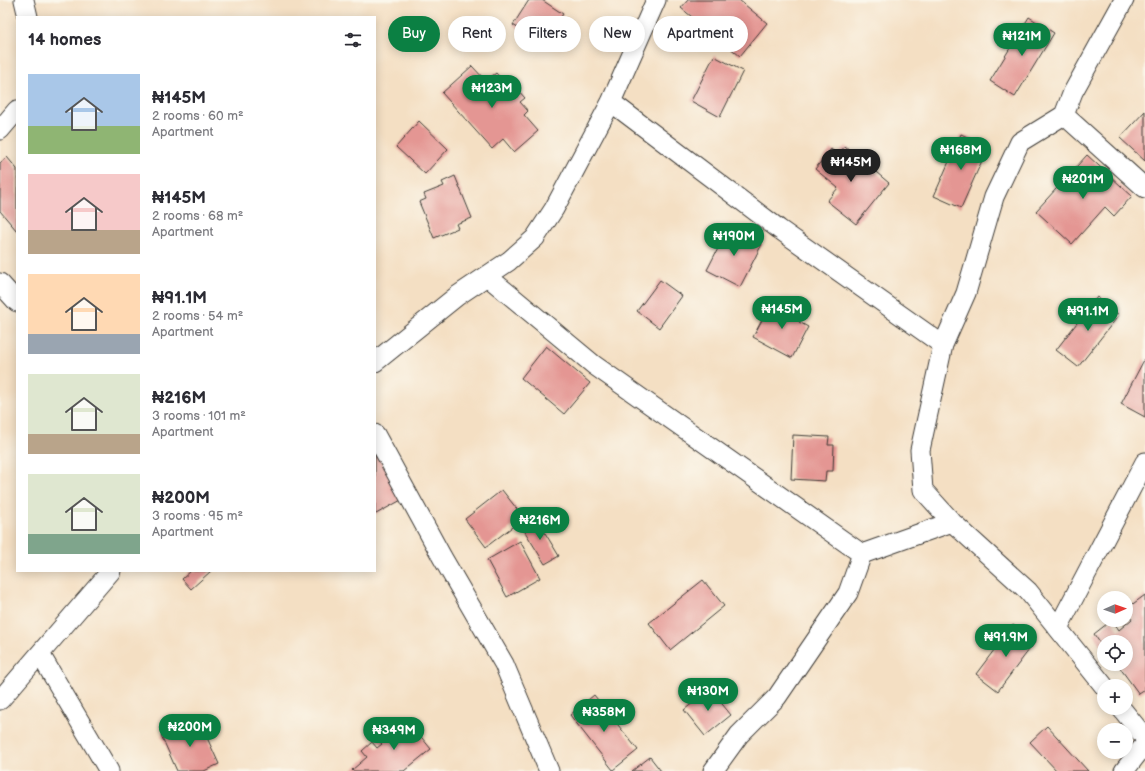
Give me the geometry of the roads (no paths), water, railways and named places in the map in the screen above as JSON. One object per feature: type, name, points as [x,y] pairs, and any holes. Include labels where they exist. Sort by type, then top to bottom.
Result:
[{"type":"street","points":[[24,0],[28,16]]},
{"type":"street","points":[[376,361],[457,296],[488,277],[535,238],[554,209],[611,102],[656,0]]},
{"type":"street","points":[[1098,679],[1028,591],[952,522],[923,490],[920,450],[944,345],[966,293],[994,197],[1020,142],[1064,115],[1073,92],[1124,0]]},
{"type":"street","points":[[611,102],[779,228],[944,345]]},
{"type":"street","points":[[0,130],[16,111]]},
{"type":"street","points":[[1064,115],[1145,188]]},
{"type":"street","points":[[488,277],[594,365],[862,554]]},
{"type":"street","points":[[0,283],[16,301]]},
{"type":"street","points":[[376,436],[442,557],[504,664],[550,771]]},
{"type":"street","points":[[1058,628],[1145,462]]},
{"type":"street","points":[[862,554],[952,522]]},
{"type":"street","points":[[713,771],[739,735],[777,697],[848,593],[862,554]]},
{"type":"street","points":[[0,700],[110,572]]},
{"type":"street","points":[[40,654],[109,771]]},
{"type":"street","points":[[1127,715],[1145,738]]},
{"type":"street","points":[[1124,771],[1145,744]]}]
